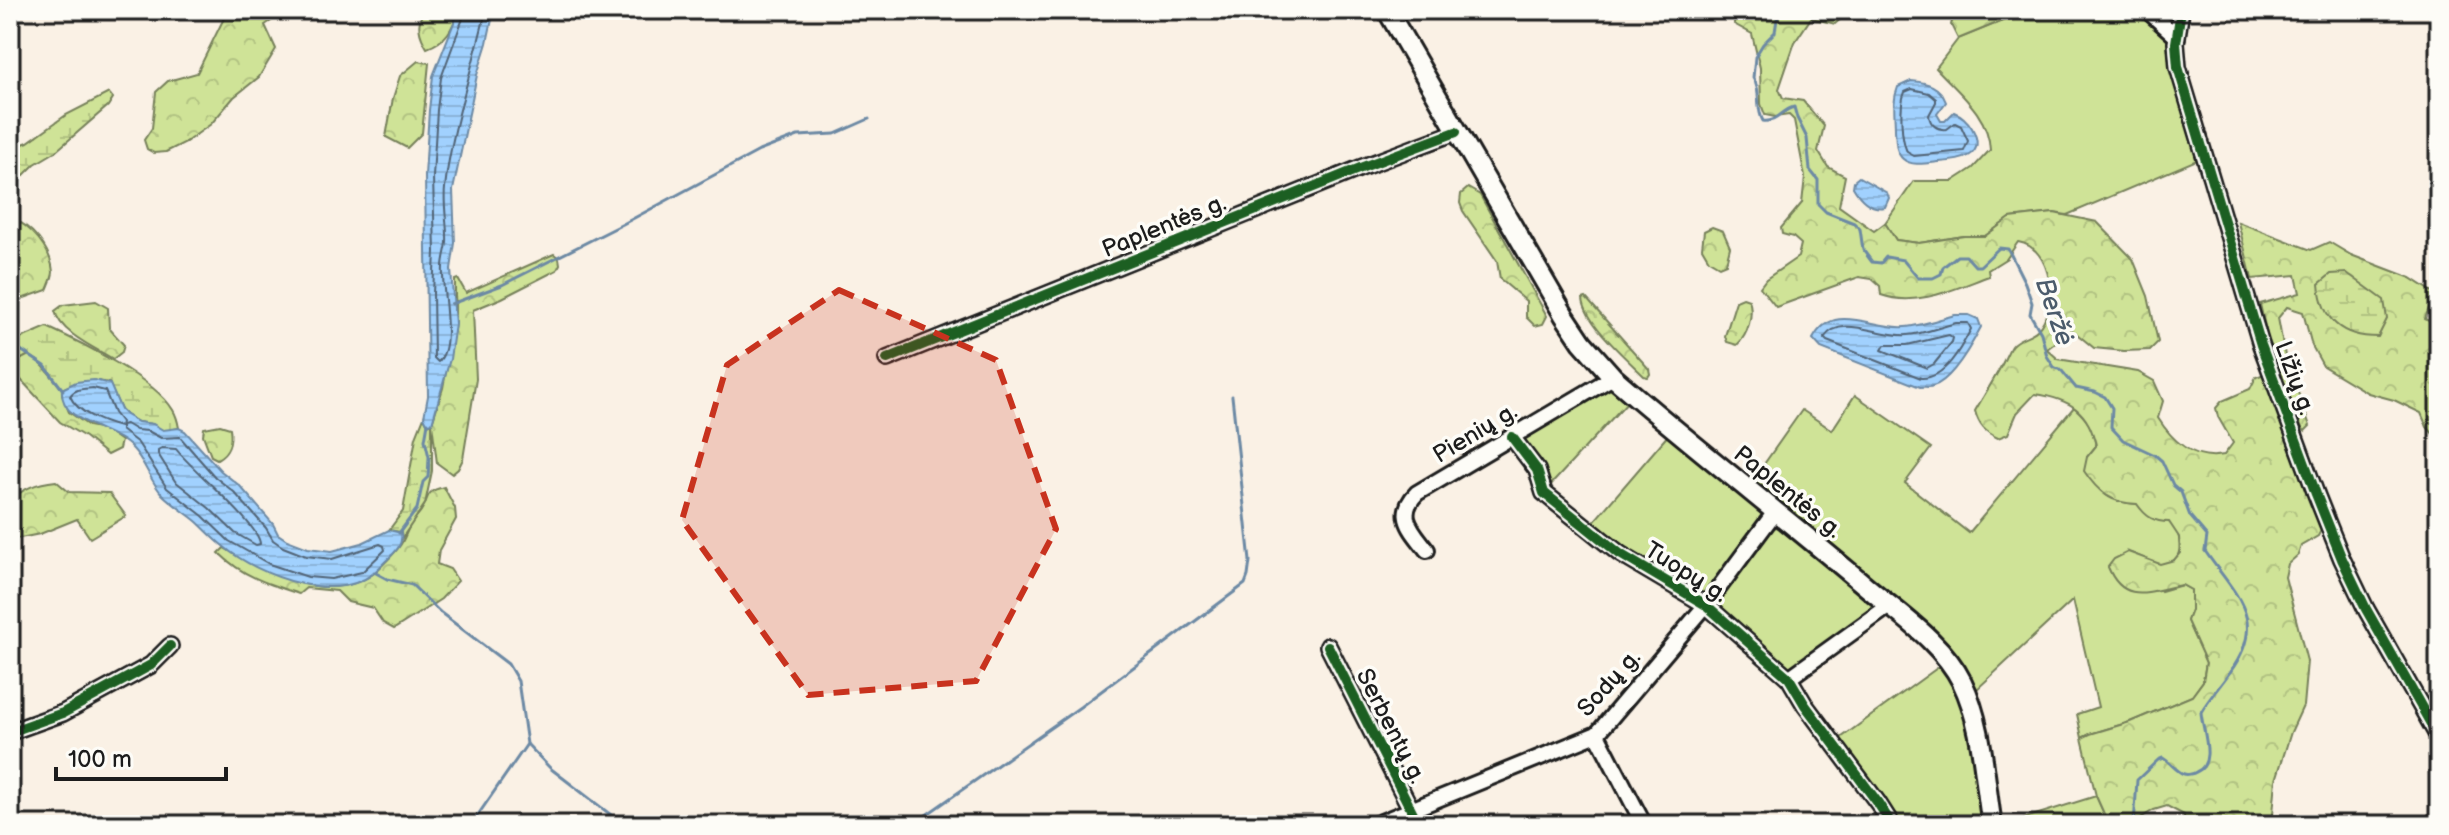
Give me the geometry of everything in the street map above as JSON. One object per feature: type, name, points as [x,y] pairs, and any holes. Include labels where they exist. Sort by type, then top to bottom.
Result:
[{"type":"main road","name":"Paplentės g.","points":[[1387,10],[1582,342],[1613,377],[1935,645],[1961,681],[1974,718],[1992,825]]},
{"type":"street","points":[[2147,10],[2177,37]]},
{"type":"street","name":"Ližių g.","points":[[2181,10],[2177,37],[2178,67],[2252,316],[2342,559],[2366,609],[2439,738]]},
{"type":"street","name":"Paplentės g.","points":[[887,359],[1349,172],[1456,132]]},
{"type":"street","name":"Pienių g.","points":[[1427,550],[1410,528],[1405,510],[1409,500],[1613,377]]},
{"type":"street","name":"Tuopų g.","points":[[1512,437],[1537,470],[1544,493],[1620,554],[1706,605],[1789,678],[1892,825]]},
{"type":"street","name":"Sodų g.","points":[[1374,825],[1597,734],[1706,605],[1775,512]]},
{"type":"street","points":[[1789,678],[1889,606]]},
{"type":"street","points":[[10,732],[63,713],[151,665],[170,646]]},
{"type":"street","name":"Serbentų g.","points":[[1328,646],[1419,825]]},
{"type":"street","points":[[1597,734],[1644,825]]},
{"type":"highlighted area","points":[[839,290],[996,360],[1056,529],[976,681],[808,695],[682,520],[727,365]]},
{"type":"green space","points":[[228,10],[288,10],[265,25],[276,49],[259,77],[234,97],[211,124],[186,142],[166,152],[154,153],[147,149],[144,140],[152,128],[156,92],[168,81],[197,73]]},
{"type":"green space","points":[[424,10],[459,10],[448,34],[427,48],[420,29]]},
{"type":"green space","points":[[1735,10],[1851,10],[1835,24],[1811,18],[1795,42],[1779,89],[1783,98],[1803,101],[1824,126],[1818,151],[1828,167],[1845,176],[1839,206],[1874,231],[1885,223],[1896,240],[1919,243],[1985,236],[2010,218],[2054,213],[2097,222],[2133,259],[2148,296],[2158,342],[2150,350],[2094,348],[2072,330],[2047,349],[2058,359],[2138,372],[2154,381],[2163,401],[2158,418],[2186,448],[2204,455],[2224,455],[2233,443],[2216,408],[2222,401],[2250,389],[2256,377],[2267,373],[2326,521],[2318,536],[2301,546],[2298,555],[2288,564],[2285,577],[2307,661],[2303,706],[2276,780],[2272,825],[2185,825],[2184,815],[2167,806],[2154,810],[2134,825],[2109,825],[2096,796],[2082,738],[2192,696],[2203,681],[2206,663],[2187,621],[2191,610],[2191,590],[2182,585],[2149,592],[2130,591],[2122,587],[2108,567],[2114,559],[2128,552],[2160,564],[2174,560],[2180,553],[2179,537],[2169,522],[2151,518],[2137,504],[2112,499],[2095,485],[2084,471],[2087,457],[2096,446],[2093,434],[2083,415],[2068,403],[2035,394],[2017,413],[2008,434],[1998,438],[1986,431],[1978,421],[1975,411],[2011,346],[2037,330],[2048,308],[2049,280],[2045,266],[2030,246],[2018,242],[2007,258],[1988,270],[1989,276],[1936,295],[1908,299],[1881,295],[1880,286],[1872,279],[1859,277],[1776,307],[1760,287],[1766,279],[1798,257],[1801,244],[1793,237],[1782,234],[1781,228],[1802,203],[1805,177],[1794,120],[1789,115],[1765,115],[1761,104],[1760,68],[1752,34],[1734,24]]},
{"type":"green space","points":[[1955,10],[2029,10],[1958,39],[1951,25]]},
{"type":"green space","points":[[2029,10],[2144,10],[2167,40],[2197,160],[2067,215],[2054,213],[2011,218],[1985,236],[1919,243],[1896,240],[1885,223],[1914,181],[1953,181],[1973,168],[1990,150],[1979,115],[1936,68],[1958,39]]},
{"type":"green space","points":[[418,61],[429,63],[422,133],[407,148],[386,137],[400,76]]},
{"type":"green space","points":[[109,93],[113,98],[108,106],[55,152],[35,164],[10,189],[10,149],[28,142],[66,115]]},
{"type":"green space","points":[[1468,188],[1480,195],[1547,316],[1543,324],[1535,326],[1526,317],[1526,301],[1500,279],[1497,261],[1460,203],[1461,194]]},
{"type":"green space","points":[[10,217],[39,239],[53,272],[47,290],[10,303],[10,259],[18,250],[10,236]]},
{"type":"green space","points":[[2238,222],[2311,250],[2329,242],[2351,255],[2411,278],[2439,296],[2439,310],[2430,305],[2425,319],[2439,326],[2439,458],[2436,437],[2421,413],[2394,400],[2368,393],[2323,366],[2312,346],[2303,312],[2287,307],[2278,318],[2285,356],[2310,426],[2305,431],[2302,428],[2270,349],[2260,304],[2300,293],[2296,275],[2252,279]]},
{"type":"green space","points":[[1712,227],[1723,231],[1730,247],[1726,263],[1719,266],[1709,260],[1702,248],[1704,231]]},
{"type":"green space","points":[[554,254],[559,258],[557,270],[473,310],[476,379],[463,459],[452,474],[437,463],[432,423],[443,388],[455,324],[455,280],[458,279],[466,293]]},
{"type":"green space","points":[[2347,273],[2384,300],[2387,319],[2378,337],[2344,330],[2329,317],[2324,307],[2319,284],[2331,274]]},
{"type":"green space","points":[[1586,298],[1649,369],[1648,377],[1608,340],[1591,319],[1585,309],[1583,299]]},
{"type":"green space","points":[[1743,298],[1749,300],[1750,318],[1747,330],[1737,345],[1727,342],[1725,336],[1736,301]]},
{"type":"green space","points":[[96,301],[108,308],[109,328],[124,345],[122,352],[113,359],[71,333],[55,311],[63,305]]},
{"type":"green space","points":[[47,327],[116,362],[150,386],[173,410],[179,428],[163,431],[126,415],[109,383],[85,381],[62,389],[45,366],[29,355],[16,362],[10,358],[10,343]]},
{"type":"green space","points":[[29,354],[62,389],[69,412],[89,426],[104,429],[121,441],[119,449],[107,455],[60,422],[10,368],[10,358],[16,362]]},
{"type":"green space","points":[[1609,383],[1629,400],[1547,489],[1517,438]]},
{"type":"green space","points":[[1855,395],[1931,448],[1905,483],[1969,533],[2074,407],[2093,433],[2096,446],[2087,457],[2102,491],[2115,500],[2137,504],[2166,520],[2178,535],[2180,550],[2167,564],[2155,563],[2128,552],[2161,591],[2182,585],[2191,590],[2191,610],[2187,621],[2206,662],[2203,681],[2192,696],[2082,738],[2077,714],[2098,707],[2073,600],[1974,692],[1750,484],[1802,410],[1832,430]]},
{"type":"green space","points":[[424,417],[428,425],[432,423],[432,471],[425,504],[402,538],[401,532],[389,530],[403,511],[416,437]]},
{"type":"green space","points":[[220,425],[230,428],[231,437],[227,450],[217,459],[211,456],[203,435],[204,428]]},
{"type":"green space","points":[[1669,434],[1761,510],[1762,519],[1703,598],[1590,526]]},
{"type":"green space","points":[[56,481],[69,492],[109,493],[126,516],[90,538],[77,519],[40,534],[10,540],[10,501],[31,487]]},
{"type":"green space","points":[[444,487],[455,508],[456,519],[439,550],[437,564],[450,569],[458,581],[441,599],[394,629],[383,623],[373,608],[348,602],[337,591],[306,588],[299,594],[246,573],[219,553],[224,548],[258,567],[297,582],[336,587],[355,583],[373,574],[391,557],[430,493]]},
{"type":"green space","points":[[1777,527],[1888,611],[1798,676],[1712,604],[1769,529]]},
{"type":"green space","points":[[1944,663],[1965,706],[1986,825],[1897,825],[1838,740]]},
{"type":"green space","points":[[2096,796],[2109,825],[2003,825]]},
{"type":"water","points":[[459,10],[494,10],[453,190],[455,243],[451,269],[455,324],[450,359],[432,423],[428,425],[424,417],[428,396],[425,176],[429,110],[433,76]]},
{"type":"water","points":[[1911,81],[1928,84],[1940,92],[1946,102],[1937,114],[1941,121],[1954,112],[1972,128],[1977,145],[1969,156],[1920,164],[1911,163],[1900,156],[1896,142],[1895,98],[1898,87]]},
{"type":"water","points":[[1859,177],[1887,193],[1889,198],[1885,207],[1870,205],[1859,196],[1853,187]]},
{"type":"water","points":[[1955,315],[1978,319],[1981,327],[1954,370],[1940,383],[1930,387],[1920,387],[1821,348],[1813,339],[1821,327],[1831,321],[1843,319],[1905,327]]},
{"type":"water","points":[[94,380],[110,384],[121,410],[138,422],[153,424],[163,430],[179,428],[185,431],[221,471],[240,486],[278,534],[287,540],[308,548],[332,551],[362,543],[389,530],[401,533],[398,548],[364,579],[345,586],[301,584],[257,568],[223,546],[162,494],[132,448],[69,410],[63,401],[62,389],[76,382]]},
{"type":"waterway","name":"Beržė","points":[[1783,10],[1777,19],[1775,32],[1755,57],[1753,78],[1763,121],[1772,120],[1794,107],[1807,138],[1810,170],[1818,180],[1818,204],[1826,212],[1854,223],[1860,229],[1863,250],[1872,262],[1881,263],[1886,257],[1903,260],[1918,278],[1933,278],[1941,274],[1943,267],[1957,256],[1966,256],[1975,266],[1980,266],[1999,248],[2008,249],[2025,283],[2032,303],[2030,314],[2054,367],[2062,371],[2076,388],[2105,397],[2112,408],[2111,427],[2123,440],[2162,461],[2173,485],[2181,492],[2190,516],[2207,536],[2205,551],[2243,608],[2247,637],[2241,653],[2201,712],[2207,745],[2206,762],[2195,773],[2184,774],[2163,758],[2158,760],[2137,780],[2134,825]]},
{"type":"waterway","points":[[451,304],[502,285],[759,151],[798,136],[835,134],[869,119]]},
{"type":"waterway","points":[[10,343],[45,366],[63,390]]},
{"type":"waterway","points":[[912,825],[1080,707],[1245,584],[1250,561],[1232,396]]},
{"type":"waterway","points":[[399,533],[417,509],[423,482],[428,477],[429,457],[425,440],[428,423]]},
{"type":"waterway","points":[[374,572],[387,579],[412,585],[441,613],[508,664],[518,681],[527,744],[550,768],[624,825]]},
{"type":"waterway","points":[[471,825],[527,744]]},
{"type":"cycle path","points":[[2181,10],[2176,43],[2178,67],[2261,345],[2342,559],[2366,609],[2439,738]]},
{"type":"cycle path","points":[[887,359],[1456,132]]},
{"type":"cycle path","points":[[1512,437],[1537,470],[1544,493],[1620,554],[1706,605],[1789,678],[1892,825]]},
{"type":"cycle path","points":[[10,732],[63,713],[151,665],[170,646]]},
{"type":"cycle path","points":[[1328,646],[1419,825]]}]
